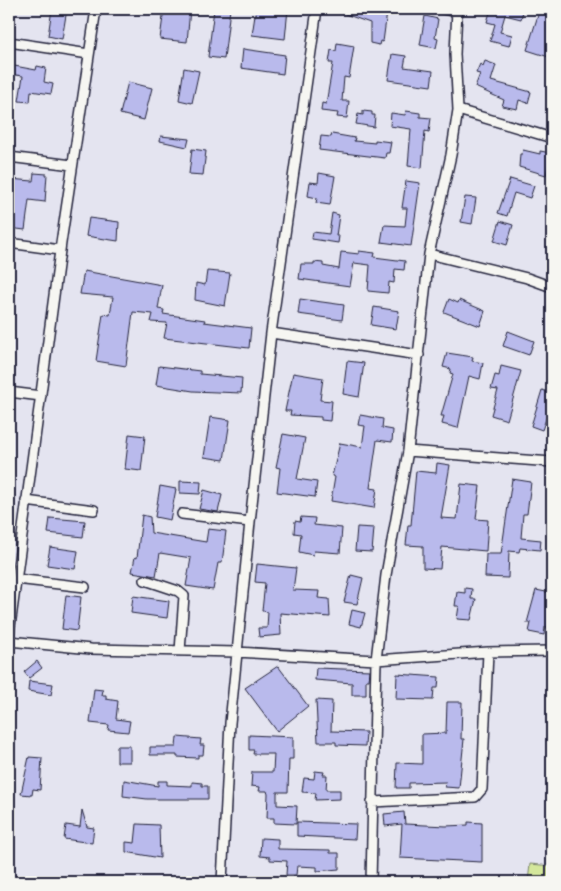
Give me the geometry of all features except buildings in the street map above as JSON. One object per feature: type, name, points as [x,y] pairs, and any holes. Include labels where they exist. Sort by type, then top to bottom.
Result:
[{"type":"street","points":[[9,634],[60,250],[96,9]]},
{"type":"street","points":[[222,882],[230,723],[250,522],[271,333],[317,9]]},
{"type":"street","points":[[371,882],[376,660],[386,575],[408,451],[429,254],[451,155],[458,110],[455,54],[457,11],[444,9]]},
{"type":"street","points":[[9,42],[89,54]]},
{"type":"street","points":[[458,110],[552,138]]},
{"type":"street","points":[[9,157],[72,165]]},
{"type":"street","points":[[9,243],[60,250]]},
{"type":"street","points":[[429,254],[527,278],[552,288]]},
{"type":"street","points":[[271,333],[419,355]]},
{"type":"street","points":[[9,392],[40,396]]},
{"type":"street","points":[[408,451],[552,462]]},
{"type":"street","points":[[26,502],[94,510]]},
{"type":"street","points":[[182,514],[250,522]]},
{"type":"street","points":[[16,579],[85,587]]},
{"type":"street","points":[[145,580],[178,590],[184,596],[180,651]]},
{"type":"street","points":[[9,641],[91,649],[236,652],[376,660],[488,652],[552,651]]},
{"type":"street","points":[[372,802],[475,797],[482,789],[488,652]]},
{"type":"green space","points":[[530,864],[552,866],[552,882],[528,882]]}]
